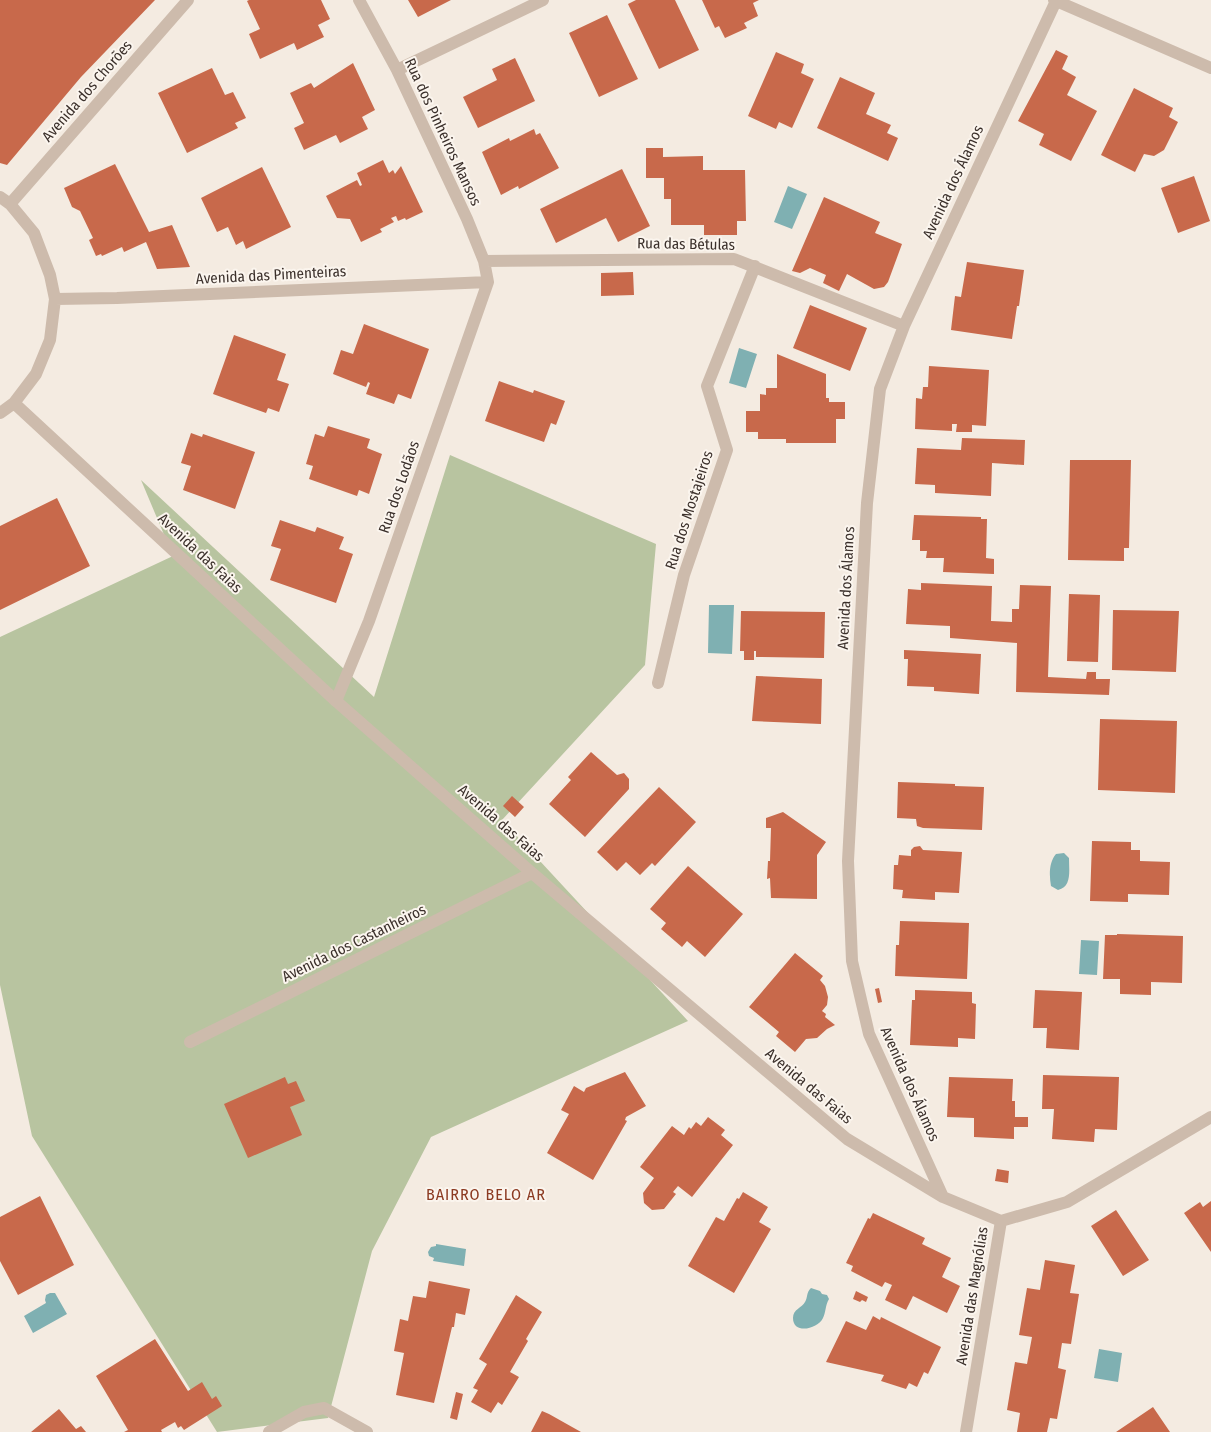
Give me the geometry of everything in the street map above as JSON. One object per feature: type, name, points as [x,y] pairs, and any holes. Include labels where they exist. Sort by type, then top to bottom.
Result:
[{"type":"street","name":"Avenida dos Chorões","points":[[5,201],[188,0]]},
{"type":"street","name":"Rua dos Pinheiros Mansos","points":[[359,0],[397,70],[466,219],[484,261],[488,282]]},
{"type":"street","points":[[397,70],[543,0]]},
{"type":"street","points":[[1055,1],[1211,68]]},
{"type":"street","name":"Avenida dos Álamos","points":[[943,1197],[869,1034],[852,961],[848,861],[867,503],[880,389],[904,326],[1055,1]]},
{"type":"street","points":[[0,413],[14,403],[36,374],[50,340],[55,299],[50,275],[34,233],[5,201]]},
{"type":"street","name":"Rua das Bétulas","points":[[484,261],[734,259],[904,326]]},
{"type":"street","name":"Rua dos Mostajeiros","points":[[658,683],[684,575],[726,450],[707,386],[755,266]]},
{"type":"street","name":"Avenida das Pimenteiras","points":[[55,299],[488,282]]},
{"type":"street","name":"Rua dos Lodãos","points":[[336,701],[368,621],[488,282]]},
{"type":"street","name":"Avenida das Faias","points":[[14,403],[336,701],[532,873],[847,1139],[943,1197],[1001,1221]]},
{"type":"street","name":"Avenida dos Castanheiros","points":[[190,1042],[532,873]]},
{"type":"street","name":"Avenida das Magnólias","points":[[966,1432],[1001,1221],[1067,1202],[1211,1117]]},
{"type":"street","points":[[269,1432],[304,1412],[324,1408],[367,1432]]},
{"type":"green space","points":[[450,455],[656,544],[645,665],[502,820],[688,1021],[431,1137],[372,1251],[328,1418],[217,1432],[32,1136],[0,985],[0,637],[173,556],[141,480],[374,697]]},
{"type":"water","points":[[788,186],[807,194],[792,229],[774,222]]},
{"type":"water","points":[[739,348],[757,354],[746,388],[729,383]]},
{"type":"water","points":[[709,605],[734,605],[732,654],[708,653]]},
{"type":"water","points":[[1064,853],[1069,858],[1069,878],[1066,886],[1058,890],[1051,886],[1050,869],[1056,854]]},
{"type":"water","points":[[1081,940],[1099,941],[1097,975],[1079,974]]},
{"type":"water","points":[[436,1244],[466,1249],[464,1266],[433,1261],[434,1258],[429,1256],[428,1252]]},
{"type":"water","points":[[811,1288],[827,1295],[829,1299],[824,1316],[816,1325],[806,1328],[797,1327],[794,1323],[793,1315],[805,1302]]},
{"type":"water","points":[[55,1293],[67,1314],[33,1333],[24,1316],[46,1303],[46,1295]]},
{"type":"water","points":[[1099,1349],[1122,1353],[1118,1382],[1094,1378]]},
{"type":"building","points":[[0,0],[155,0],[81,77],[7,165],[0,163]]},
{"type":"building","points":[[321,0],[330,19],[318,25],[324,37],[297,50],[294,43],[260,59],[249,34],[260,29],[247,1]]},
{"type":"building","points":[[408,0],[451,0],[418,17]]},
{"type":"building","points":[[636,0],[675,0],[699,50],[659,69],[628,4]]},
{"type":"building","points":[[702,0],[759,0],[753,3],[758,16],[744,23],[747,28],[725,38],[719,26],[715,28]]},
{"type":"building","points":[[607,15],[638,79],[599,97],[569,33]]},
{"type":"building","points":[[1056,50],[1068,56],[1062,69],[1076,77],[1067,95],[1097,111],[1071,161],[1039,145],[1044,134],[1018,121]]},
{"type":"building","points":[[776,52],[804,64],[801,73],[814,79],[792,128],[779,122],[776,129],[748,116]]},
{"type":"building","points":[[515,58],[535,101],[478,128],[463,97],[497,80],[492,69]]},
{"type":"building","points":[[353,63],[375,110],[362,117],[368,129],[340,143],[336,135],[304,150],[294,128],[304,123],[290,93],[311,83],[314,88]]},
{"type":"building","points":[[212,68],[225,95],[233,92],[246,118],[235,123],[238,128],[187,153],[158,93]]},
{"type":"building","points":[[840,77],[875,93],[866,114],[891,125],[887,133],[898,138],[888,161],[817,128]]},
{"type":"building","points":[[1134,88],[1173,108],[1169,117],[1178,122],[1164,150],[1154,156],[1144,154],[1135,172],[1101,155]]},
{"type":"building","points":[[534,129],[536,135],[540,133],[559,168],[519,189],[518,186],[501,195],[482,152],[509,138],[510,141]]},
{"type":"building","points":[[646,148],[663,148],[663,157],[703,156],[703,170],[745,170],[746,221],[737,221],[737,235],[704,235],[704,225],[671,225],[671,199],[664,199],[664,178],[646,178]]},
{"type":"building","points":[[383,160],[389,173],[393,170],[395,174],[401,166],[423,212],[406,220],[405,218],[398,221],[396,216],[391,218],[394,222],[380,229],[382,232],[361,242],[350,219],[337,218],[326,196],[357,180],[360,186],[362,185],[357,173]]},
{"type":"building","points":[[115,164],[149,232],[172,225],[190,267],[157,269],[146,242],[124,252],[122,247],[102,256],[101,254],[96,256],[89,240],[93,238],[80,211],[72,207],[64,188]]},
{"type":"building","points":[[262,167],[291,227],[246,249],[243,241],[236,245],[228,227],[217,232],[201,198]]},
{"type":"building","points":[[622,169],[650,226],[618,242],[606,218],[556,243],[540,209]]},
{"type":"building","points":[[1194,176],[1210,221],[1178,233],[1161,188]]},
{"type":"building","points":[[824,197],[880,222],[875,233],[902,244],[888,282],[884,287],[874,289],[847,274],[839,291],[823,283],[826,275],[810,268],[800,273],[792,271]]},
{"type":"building","points":[[967,262],[1024,270],[1012,339],[951,330],[955,296],[961,297]]},
{"type":"building","points":[[633,272],[634,295],[601,296],[601,273]]},
{"type":"building","points":[[810,305],[867,328],[850,371],[793,348]]},
{"type":"building","points":[[364,324],[429,349],[411,399],[398,394],[394,404],[366,394],[370,383],[368,382],[366,387],[333,374],[341,350],[353,354]]},
{"type":"building","points":[[234,335],[286,354],[277,380],[289,384],[279,412],[268,408],[266,413],[213,394]]},
{"type":"building","points":[[777,354],[826,374],[826,398],[829,398],[829,402],[845,402],[845,419],[836,419],[836,443],[786,443],[786,439],[758,439],[758,432],[746,432],[746,411],[760,411],[760,394],[766,395],[766,388],[777,388]]},
{"type":"building","points":[[929,366],[989,370],[986,426],[972,425],[972,432],[956,432],[957,424],[952,424],[952,431],[915,429],[916,398],[922,399],[923,387],[928,387]]},
{"type":"building","points":[[499,381],[533,393],[534,390],[565,401],[556,425],[551,423],[544,442],[485,421]]},
{"type":"building","points":[[328,426],[370,439],[367,448],[382,454],[369,494],[359,490],[357,496],[309,479],[313,466],[306,464],[315,434],[324,437]]},
{"type":"building","points":[[191,433],[202,437],[203,434],[255,452],[235,509],[183,490],[191,466],[181,463]]},
{"type":"building","points":[[962,438],[1025,440],[1024,465],[992,463],[991,496],[935,493],[935,485],[915,484],[917,448],[961,450]]},
{"type":"building","points":[[1070,460],[1131,460],[1129,548],[1124,548],[1124,561],[1068,560]]},
{"type":"building","points":[[57,498],[90,566],[0,610],[0,526]]},
{"type":"building","points":[[914,515],[981,517],[981,519],[987,519],[986,558],[994,559],[994,574],[943,572],[944,558],[926,558],[927,551],[920,551],[920,540],[912,540]]},
{"type":"building","points":[[280,520],[315,532],[317,527],[344,537],[339,549],[353,554],[336,603],[270,580],[281,549],[271,546]]},
{"type":"building","points":[[921,583],[992,586],[991,621],[1012,622],[1012,609],[1019,609],[1020,585],[1051,586],[1048,677],[1086,679],[1087,672],[1096,672],[1096,679],[1110,679],[1109,695],[1016,692],[1017,643],[950,638],[950,626],[906,624],[908,589],[921,590]]},
{"type":"building","points":[[1069,594],[1100,595],[1098,662],[1067,661]]},
{"type":"building","points":[[1113,610],[1179,611],[1176,672],[1112,670]]},
{"type":"building","points":[[741,611],[825,612],[824,658],[756,657],[756,651],[754,651],[754,660],[744,660],[744,651],[740,651]]},
{"type":"building","points":[[904,650],[981,654],[979,694],[934,691],[934,687],[907,686],[908,659],[904,659]]},
{"type":"building","points":[[756,676],[822,679],[821,724],[752,721]]},
{"type":"building","points":[[1100,719],[1177,721],[1175,793],[1098,790]]},
{"type":"building","points":[[591,752],[617,775],[624,773],[629,779],[629,789],[585,837],[549,804],[571,780],[568,777]]},
{"type":"building","points":[[898,782],[984,787],[982,830],[923,828],[917,826],[916,819],[897,818]]},
{"type":"building","points":[[659,787],[696,822],[655,866],[652,863],[640,875],[626,862],[617,871],[597,852]]},
{"type":"building","points":[[512,796],[524,807],[515,817],[503,806]]},
{"type":"building","points":[[783,812],[826,842],[817,855],[817,899],[771,898],[770,878],[767,879],[768,861],[770,861],[771,828],[766,828],[766,818]]},
{"type":"building","points":[[1092,841],[1131,842],[1131,850],[1140,850],[1140,861],[1170,862],[1169,895],[1128,894],[1128,902],[1090,901]]},
{"type":"building","points":[[920,846],[923,850],[962,852],[959,893],[935,892],[935,900],[902,898],[903,890],[893,889],[894,865],[898,865],[899,855],[911,856],[911,850],[914,847]]},
{"type":"building","points":[[688,866],[743,914],[705,957],[687,941],[682,947],[661,929],[666,923],[650,909]]},
{"type":"building","points":[[900,921],[969,923],[967,979],[895,976],[896,945],[899,945]]},
{"type":"building","points":[[1105,935],[1183,936],[1182,983],[1151,982],[1151,995],[1120,994],[1120,979],[1103,979]]},
{"type":"building","points":[[795,953],[823,976],[820,980],[825,986],[828,997],[827,1005],[822,1011],[826,1014],[825,1017],[835,1025],[817,1038],[806,1039],[795,1052],[776,1036],[779,1032],[749,1007]]},
{"type":"building","points":[[879,988],[882,1002],[878,1003],[875,989]]},
{"type":"building","points":[[915,990],[972,992],[972,1003],[976,1004],[975,1039],[958,1038],[958,1047],[910,1045],[912,1000],[915,1000]]},
{"type":"building","points":[[1035,990],[1082,992],[1079,1050],[1046,1048],[1047,1028],[1033,1028]]},
{"type":"building","points":[[625,1072],[646,1106],[626,1117],[625,1120],[627,1121],[593,1180],[547,1153],[569,1114],[561,1110],[574,1086],[584,1092],[586,1088]]},
{"type":"building","points":[[1043,1075],[1119,1077],[1117,1130],[1095,1129],[1094,1142],[1052,1139],[1054,1109],[1042,1109]]},
{"type":"building","points":[[285,1077],[288,1084],[296,1081],[305,1101],[290,1107],[302,1135],[248,1158],[224,1104]]},
{"type":"building","points":[[949,1077],[1013,1079],[1012,1101],[1015,1101],[1015,1117],[1028,1117],[1028,1127],[1014,1127],[1014,1139],[974,1137],[974,1118],[947,1117]]},
{"type":"building","points":[[708,1117],[725,1130],[721,1135],[733,1145],[692,1197],[678,1186],[673,1192],[676,1194],[664,1209],[652,1210],[644,1203],[643,1193],[654,1178],[640,1167],[672,1126],[684,1135],[689,1127],[691,1129],[696,1122],[701,1126]]},
{"type":"building","points":[[997,1169],[1009,1171],[1008,1183],[995,1181]]},
{"type":"building","points":[[743,1192],[768,1207],[759,1222],[771,1229],[734,1293],[688,1266],[716,1217],[724,1221],[737,1198],[739,1199]]},
{"type":"building","points":[[40,1196],[74,1265],[18,1295],[0,1261],[0,1217]]},
{"type":"building","points":[[1211,1201],[1211,1252],[1184,1213],[1200,1202],[1203,1207]]},
{"type":"building","points":[[1116,1210],[1149,1260],[1123,1276],[1091,1226]]},
{"type":"building","points":[[873,1213],[925,1238],[922,1244],[951,1258],[942,1277],[960,1286],[947,1313],[913,1296],[906,1310],[885,1300],[892,1285],[885,1282],[882,1287],[851,1271],[853,1266],[846,1263],[868,1218],[870,1219]]},
{"type":"building","points":[[1045,1260],[1075,1265],[1070,1293],[1079,1294],[1071,1344],[1062,1343],[1058,1368],[1066,1370],[1057,1419],[1050,1418],[1047,1432],[1017,1432],[1020,1413],[1007,1410],[1015,1362],[1027,1364],[1032,1337],[1019,1335],[1027,1288],[1040,1290]]},
{"type":"building","points":[[429,1281],[470,1289],[465,1315],[456,1313],[434,1403],[396,1395],[404,1353],[394,1351],[400,1319],[408,1321],[413,1296],[426,1298]]},
{"type":"building","points":[[856,1291],[868,1297],[866,1302],[853,1299]]},
{"type":"building","points":[[516,1295],[542,1312],[510,1372],[519,1377],[502,1405],[498,1402],[491,1413],[471,1402],[478,1390],[473,1388],[487,1364],[479,1359]]},
{"type":"building","points":[[873,1316],[880,1320],[881,1317],[941,1347],[928,1374],[924,1372],[917,1387],[909,1383],[906,1389],[881,1381],[884,1375],[826,1362],[846,1321],[866,1330]]},
{"type":"building","points":[[155,1339],[188,1391],[202,1382],[212,1399],[216,1396],[222,1406],[184,1430],[181,1426],[178,1428],[175,1422],[161,1430],[162,1432],[124,1432],[128,1430],[96,1376]]},
{"type":"building","points":[[456,1392],[463,1394],[457,1420],[450,1418]]},
{"type":"building","points":[[1153,1407],[1170,1432],[1116,1432]]},
{"type":"building","points":[[59,1409],[76,1429],[81,1426],[86,1432],[31,1432]]},
{"type":"building","points":[[542,1411],[549,1414],[581,1432],[531,1432]]},
{"type":"district","name":"BAIRRO BELO AR","points":[[486,1194]]}]
